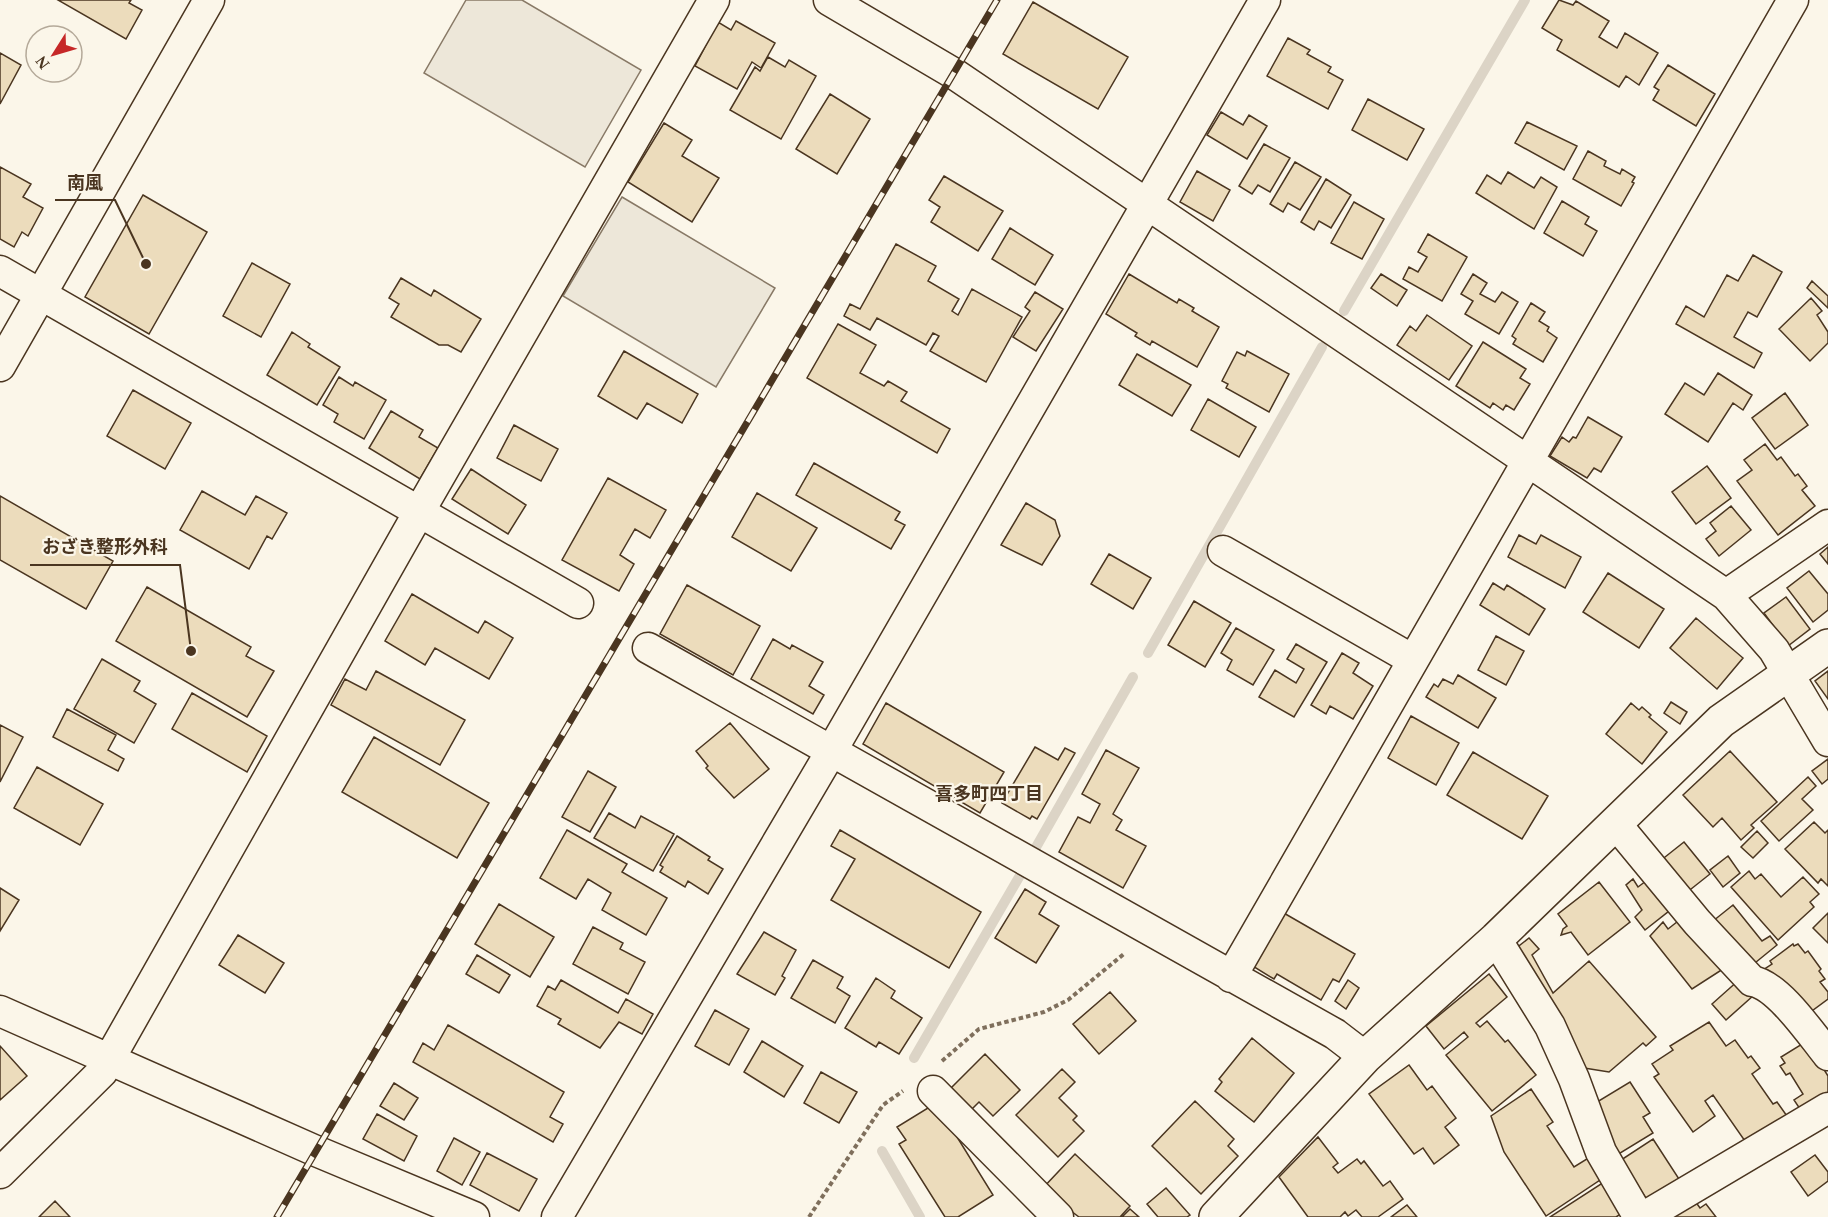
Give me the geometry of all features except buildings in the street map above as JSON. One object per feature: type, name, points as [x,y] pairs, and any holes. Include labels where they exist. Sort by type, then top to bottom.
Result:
[{"type":"street","points":[[0,366],[209,0]]},
{"type":"street","points":[[0,1173],[102,1071],[419,512],[714,0]]},
{"type":"street","points":[[829,0],[953,73],[1726,595],[1790,672],[1828,741]]},
{"type":"street","points":[[557,1217],[832,750],[1265,0]]},
{"type":"street","points":[[1232,977],[1794,0]]},
{"type":"street","points":[[0,271],[578,603]]},
{"type":"street","points":[[1726,595],[1828,525]]},
{"type":"street","points":[[1223,551],[1413,660]]},
{"type":"street","points":[[1216,1217],[1365,1057],[1496,939],[1721,721],[1828,646]]},
{"type":"street","points":[[648,648],[1335,1034],[1365,1057]]},
{"type":"street","points":[[1616,824],[1705,930],[1752,981],[1763,983],[1786,1005],[1828,1055]]},
{"type":"street","points":[[1496,939],[1550,1026],[1574,1079],[1601,1152],[1637,1214],[1644,1217],[1828,1108]]},
{"type":"street","points":[[0,1011],[316,1151],[474,1217]]},
{"type":"street","points":[[928,1080],[1058,1217]]},
{"type":"path","points":[[809,1217],[883,1105],[928,1080],[979,1029],[1044,1012],[1068,1000],[1136,944],[1147,929]]},
{"type":"shaded area","points":[[466,0],[522,0],[641,70],[585,167],[424,73]]},
{"type":"shaded area","points":[[622,197],[775,288],[716,387],[563,296]]},
{"type":"waterway","points":[[1344,311],[1525,0]]},
{"type":"waterway","points":[[1148,653],[1322,347]]},
{"type":"waterway","points":[[1035,849],[1133,677]]},
{"type":"waterway","points":[[914,1058],[1022,872]]},
{"type":"waterway","points":[[882,1151],[920,1217]]},
{"type":"railway","points":[[277,1217],[997,0]]},
{"type":"place","name":"南風","points":[[146,264]]},
{"type":"place","name":"おざき整形外科","points":[[191,651]]},
{"type":"district","name":"喜多町四丁目","points":[[989,794]]}]
